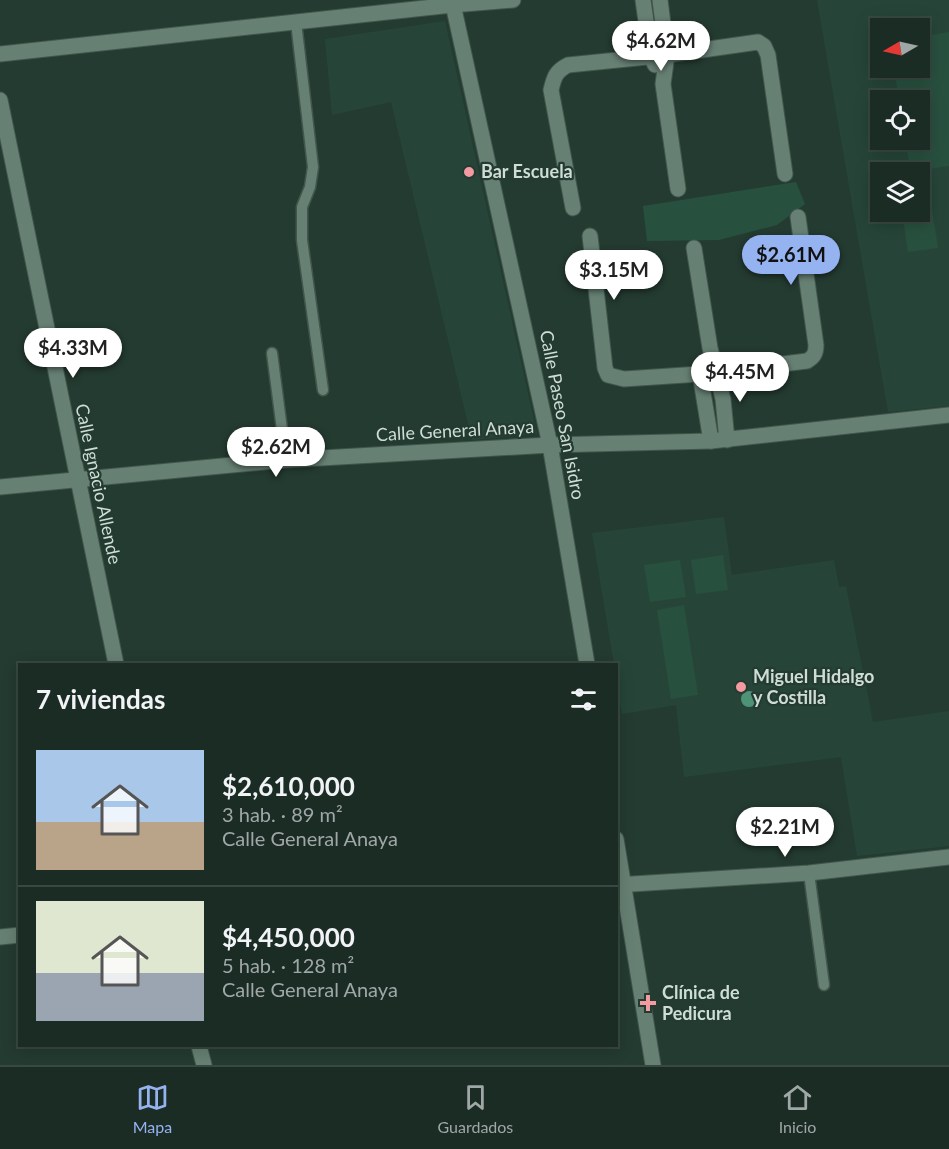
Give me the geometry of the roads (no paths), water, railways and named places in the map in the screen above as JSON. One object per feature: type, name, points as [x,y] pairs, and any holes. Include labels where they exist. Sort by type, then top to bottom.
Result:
[{"type":"street","points":[[0,54],[296,22],[452,2],[513,0]]},
{"type":"street","points":[[643,0],[651,57],[663,84],[678,189]]},
{"type":"street","points":[[660,0],[667,55],[663,84]]},
{"type":"street","name":"Calle Paseo San Isidro","points":[[452,2],[550,445],[587,663]]},
{"type":"street","points":[[573,208],[551,90],[554,77],[559,69],[568,66],[758,42],[764,46],[768,55],[785,174]]},
{"type":"street","name":"Calle Ignacio Allende","points":[[0,100],[116,663]]},
{"type":"street","points":[[590,236],[605,368],[608,375],[624,379],[700,374],[807,361],[813,358],[816,352],[798,216]]},
{"type":"street","points":[[694,248],[710,348],[718,372],[727,440]]},
{"type":"street","points":[[710,348],[700,374],[711,441]]},
{"type":"street","name":"Calle General Anaya","points":[[0,487],[286,460],[550,445],[727,440],[949,415]]},
{"type":"street","points":[[620,885],[809,873],[949,857]]},
{"type":"street","points":[[618,862],[620,885],[653,1065]]},
{"type":"street","points":[[0,937],[18,935]]},
{"type":"street","points":[[199,1047],[204,1065]]},
{"type":"lane","points":[[296,22],[313,166],[310,187],[302,207],[302,240],[323,390]]},
{"type":"lane","points":[[272,353],[286,460]]},
{"type":"lane","points":[[809,873],[824,985]]},
{"type":"place","name":"Bar Escuela","points":[[469,172]]},
{"type":"place","name":"Miguel Hidalgo y Costilla","points":[[741,687]]},
{"type":"place","name":"Clínica de Pedicura","points":[[648,1003]]}]
